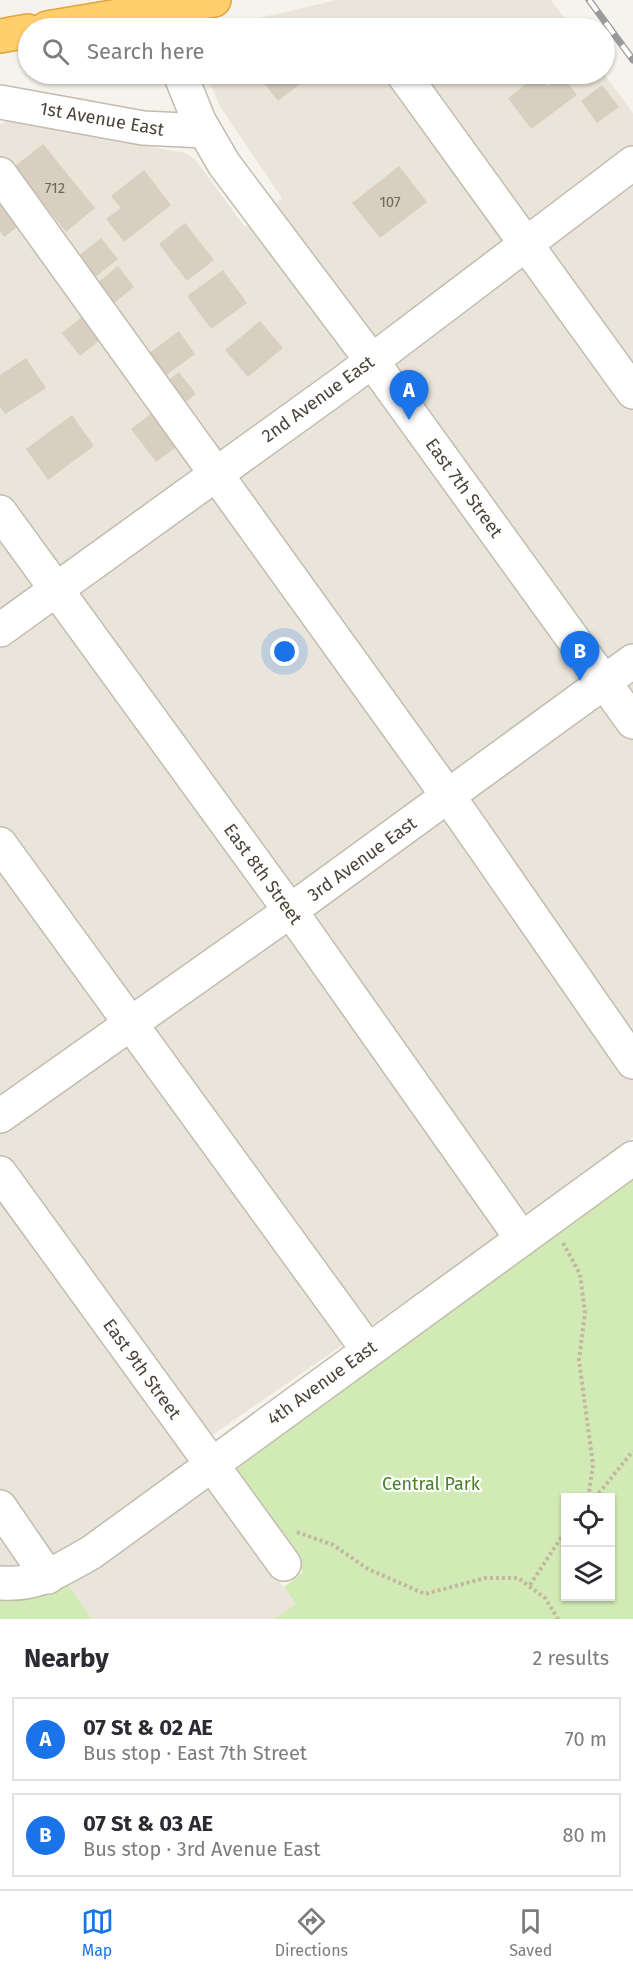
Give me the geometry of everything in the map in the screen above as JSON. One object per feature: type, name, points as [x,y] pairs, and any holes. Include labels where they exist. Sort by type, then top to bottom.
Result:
[{"type":"highway","points":[[124,18],[171,12],[214,0]]},
{"type":"highway","points":[[0,36],[18,33]]},
{"type":"street","name":"East 7th Street","points":[[184,84],[204,131],[234,178],[372,361],[633,722]]},
{"type":"street","points":[[410,84],[633,392]]},
{"type":"street","name":"1st Avenue East","points":[[0,102],[143,128],[204,131]]},
{"type":"street","name":"2nd Avenue East","points":[[0,630],[372,361],[633,163]]},
{"type":"street","points":[[0,174],[447,796],[633,1062]]},
{"type":"street","name":"East 8th Street","points":[[0,512],[290,911],[522,1239]]},
{"type":"street","name":"3rd Avenue East","points":[[0,1116],[290,911],[633,661]]},
{"type":"street","points":[[0,844],[368,1350]]},
{"type":"street","name":"4th Avenue East","points":[[1,1584],[27,1584],[48,1577],[92,1552],[633,1158]]},
{"type":"street","name":"East 9th Street","points":[[0,1173],[284,1564]]},
{"type":"street","points":[[0,1507],[48,1577]]},
{"type":"path","points":[[550,1219],[580,1274],[585,1312],[579,1360],[593,1464],[589,1493]]},
{"type":"path","points":[[598,1493],[633,1450]]},
{"type":"path","points":[[258,1529],[275,1528],[296,1532],[333,1545],[368,1569],[425,1594],[485,1578],[518,1578],[545,1598],[558,1619]]},
{"type":"path","points":[[530,1585],[561,1538]]},
{"type":"shaded area","points":[[337,0],[551,0],[564,18],[259,18]]},
{"type":"shaded area","points":[[210,84],[611,84],[633,113],[633,1137],[452,1269],[185,1454],[296,1604],[274,1619],[92,1619],[51,1559],[28,1567],[0,1566],[0,124],[9,120],[185,153],[195,159],[245,227],[282,198],[221,108]]},
{"type":"green space","name":"Central Park","points":[[633,1170],[633,1619],[274,1619],[296,1604],[284,1587],[303,1572],[233,1471],[236,1456]]},
{"type":"green space","points":[[65,1580],[92,1619],[0,1619],[0,1588]]},
{"type":"building","points":[[265,84],[300,84],[278,101]]},
{"type":"building","points":[[526,84],[546,84],[548,86],[569,84],[577,95],[531,129],[508,98]]},
{"type":"building","points":[[602,85],[619,107],[597,123],[581,101]]},
{"type":"building","points":[[43,144],[95,208],[66,232],[14,167]]},
{"type":"building","points":[[399,166],[427,202],[380,238],[352,203]]},
{"type":"building","points":[[144,170],[171,205],[124,242],[106,219],[121,208],[111,196]]},
{"type":"building","points":[[0,191],[24,222],[4,237],[0,231]]},
{"type":"building","points":[[185,223],[214,260],[187,281],[159,244]]},
{"type":"building","points":[[101,238],[118,259],[94,278],[77,257]]},
{"type":"building","points":[[118,266],[134,287],[113,304],[97,283]]},
{"type":"building","points":[[223,270],[247,303],[211,329],[187,296]]},
{"type":"building","points":[[82,317],[100,340],[80,356],[62,333]]},
{"type":"building","points":[[260,321],[283,348],[248,377],[225,350]]},
{"type":"building","points":[[179,331],[195,354],[165,376],[148,354]]},
{"type":"building","points":[[26,358],[46,388],[5,414],[0,407],[0,375]]},
{"type":"building","points":[[179,372],[196,394],[183,404],[166,382]]},
{"type":"building","points":[[156,410],[181,444],[156,462],[131,429]]},
{"type":"building","points":[[72,415],[94,446],[48,480],[26,449]]},
{"type":"railway","points":[[589,0],[602,18]]},
{"type":"railway","points":[[615,35],[633,60]]},
{"type":"place","name":"07 St & 02 AE","points":[[409,420]]},
{"type":"place","name":"07 St & 03 AE","points":[[580,681]]}]
